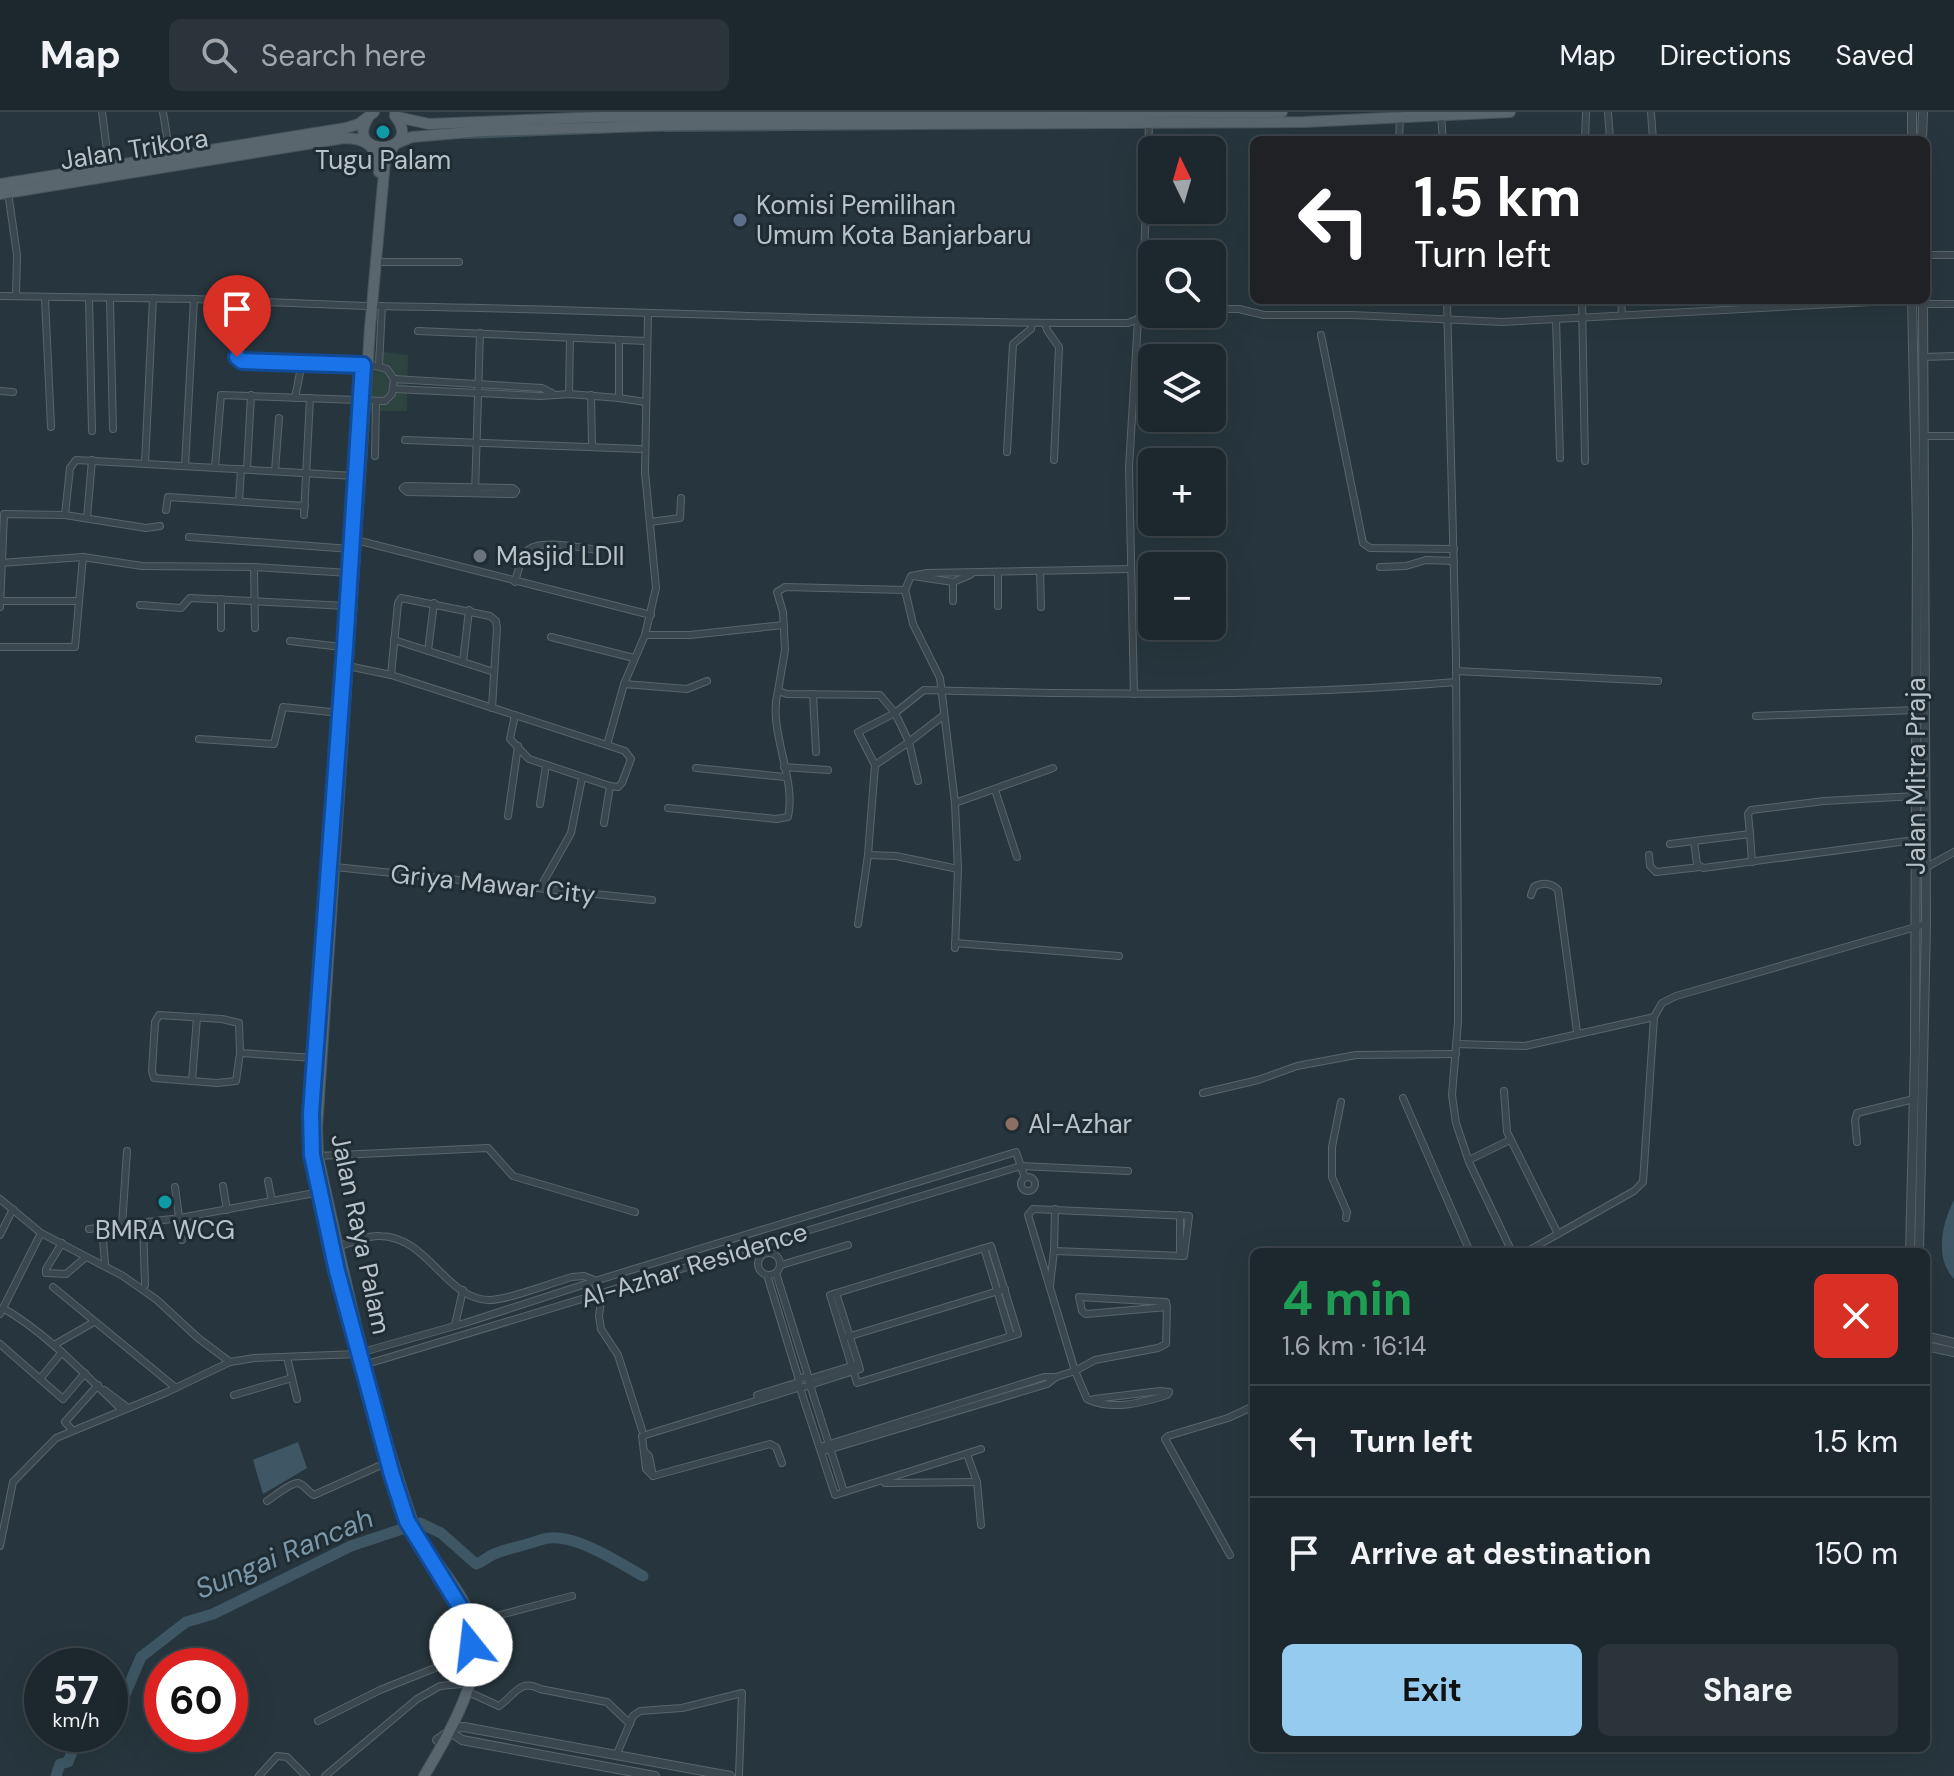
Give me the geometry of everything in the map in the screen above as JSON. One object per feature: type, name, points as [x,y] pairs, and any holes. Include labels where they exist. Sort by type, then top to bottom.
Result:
[{"type":"main road","points":[[395,144],[420,135],[528,129],[1062,113],[1131,113],[1157,120],[1239,112],[1282,112]]},
{"type":"main road","points":[[393,114],[420,124],[447,118],[600,115],[853,120],[1304,122],[1510,112]]},
{"type":"main road","name":"Jalan Trikora","points":[[3,190],[109,166],[346,128],[359,124],[374,113]]},
{"type":"main road","name":"Jalan Raya Palam","points":[[335,1247],[318,1156],[317,1110],[354,545],[368,402],[379,172],[377,155],[364,129],[374,113]]},
{"type":"main road","name":"Jalan Raya Palam","points":[[373,306],[385,161],[401,134],[393,114]]},
{"type":"main road","name":"Jalan Trikora","points":[[3,190],[308,143],[352,138],[386,148],[395,144]]},
{"type":"main road","name":"Jalan Raya Palam","points":[[368,402],[355,476],[354,545],[347,606],[348,666],[340,713],[311,1141],[320,1192],[360,1353],[415,1530],[461,1595],[473,1622],[476,1655],[424,1776]]},
{"type":"main road","name":"Jalan Raya Palam","points":[[360,1353],[367,1364],[388,1462],[415,1530],[462,1610],[470,1637],[464,1688]]},
{"type":"main road","name":"Jalan Raya Palam","points":[[418,1776],[449,1731],[452,1716]]},
{"type":"street","points":[[102,112],[109,166]]},
{"type":"street","points":[[163,112],[170,155]]},
{"type":"street","points":[[1585,136],[1586,112]]},
{"type":"street","points":[[1608,112],[1610,136]]},
{"type":"street","points":[[1651,112],[1653,136]]},
{"type":"street","points":[[1912,112],[1912,136]]},
{"type":"street","points":[[1922,136],[1923,112]]},
{"type":"street","points":[[1441,114],[1443,136]]},
{"type":"street","points":[[1399,136],[1400,117]]},
{"type":"street","points":[[1147,240],[1157,120]]},
{"type":"street","points":[[3,190],[17,255],[16,296]]},
{"type":"street","points":[[1930,255],[1954,255]]},
{"type":"street","points":[[376,262],[459,262]]},
{"type":"street","points":[[0,296],[1032,323],[1128,323],[1138,316]]},
{"type":"street","points":[[45,298],[51,427]]},
{"type":"street","points":[[89,298],[92,431]]},
{"type":"street","points":[[145,463],[153,298]]},
{"type":"street","points":[[110,299],[113,429]]},
{"type":"street","points":[[185,466],[194,299]]},
{"type":"street","points":[[215,467],[219,396],[368,402],[389,399],[394,389],[391,373],[370,365],[239,360],[240,301]]},
{"type":"street","points":[[1930,302],[1954,304]]},
{"type":"street","points":[[1447,304],[1456,671],[1458,968],[1453,1107],[1469,1160],[1510,1248]]},
{"type":"street","points":[[1582,304],[1585,461]]},
{"type":"street","points":[[1621,304],[1622,314]]},
{"type":"street","points":[[1226,309],[1264,315],[1352,315],[1515,322],[1824,304]]},
{"type":"street","name":"Jalan Mitra Praja","points":[[1910,304],[1917,455],[1916,927],[1910,1248]]},
{"type":"street","name":"Jalan Mitra Praja","points":[[1919,1248],[1926,924],[1923,304]]},
{"type":"street","points":[[607,745],[624,684],[645,635],[656,588],[645,472],[648,313]]},
{"type":"street","points":[[1556,319],[1560,458]]},
{"type":"street","points":[[1007,452],[1013,344],[1029,331],[1032,323]]},
{"type":"street","points":[[1045,323],[1059,347],[1054,460]]},
{"type":"street","points":[[1134,694],[1129,467],[1139,328]]},
{"type":"street","points":[[418,331],[646,341]]},
{"type":"street","points":[[476,490],[480,333]]},
{"type":"street","points":[[1321,335],[1363,543],[1370,548],[1454,549]]},
{"type":"street","points":[[569,394],[570,338]]},
{"type":"street","points":[[619,340],[619,398]]},
{"type":"street","points":[[1923,357],[1954,356]]},
{"type":"street","points":[[295,398],[302,362]]},
{"type":"street","points":[[394,379],[542,388],[552,393]]},
{"type":"street","points":[[394,389],[541,396],[552,393],[591,395],[645,402]]},
{"type":"street","points":[[0,391],[13,392]]},
{"type":"street","points":[[239,501],[251,395]]},
{"type":"street","points":[[591,395],[592,447]]},
{"type":"street","points":[[304,515],[310,398]]},
{"type":"street","points":[[368,402],[375,456]]},
{"type":"street","points":[[275,471],[279,418]]},
{"type":"street","points":[[1925,436],[1954,436]]},
{"type":"street","points":[[405,440],[640,449]]},
{"type":"street","points":[[65,515],[72,462],[76,460],[355,476]]},
{"type":"street","points":[[87,518],[92,460]]},
{"type":"street","points":[[476,490],[407,492],[403,488],[406,486],[476,490],[514,494],[516,491],[513,488],[476,490]]},
{"type":"street","points":[[166,510],[168,497],[305,506]]},
{"type":"street","points":[[650,522],[680,518],[681,498]]},
{"type":"street","points":[[79,601],[1,604],[4,514],[65,515],[146,528],[160,526]]},
{"type":"street","points":[[189,537],[354,545],[651,615]]},
{"type":"street","points":[[515,582],[525,554],[531,547],[548,544],[598,550]]},
{"type":"street","points":[[1,563],[83,557],[161,567],[195,565],[349,573]]},
{"type":"street","points":[[0,647],[75,647],[83,557]]},
{"type":"street","points":[[1380,567],[1406,566],[1426,560],[1454,561]]},
{"type":"street","points":[[254,567],[255,628]]},
{"type":"street","points":[[911,576],[1130,569]]},
{"type":"street","points":[[1040,571],[1041,607]]},
{"type":"street","points":[[998,572],[998,606]]},
{"type":"street","points":[[911,576],[953,582],[973,573]]},
{"type":"street","points":[[911,576],[905,590],[913,624],[939,673],[955,803],[958,869],[955,946],[1119,956]]},
{"type":"street","points":[[953,582],[953,601]]},
{"type":"street","points":[[668,808],[784,819],[789,816],[776,709],[785,650],[783,612],[777,593],[782,587],[905,590]]},
{"type":"street","points":[[391,675],[399,600],[409,598],[490,616],[496,621],[492,708]]},
{"type":"street","points":[[140,605],[181,608],[189,599],[221,599],[347,606]]},
{"type":"street","points":[[221,599],[221,628]]},
{"type":"street","points":[[428,651],[434,603]]},
{"type":"street","points":[[463,662],[469,610]]},
{"type":"street","points":[[645,635],[690,635],[784,625]]},
{"type":"street","points":[[551,637],[634,658]]},
{"type":"street","points":[[394,640],[494,672]]},
{"type":"street","points":[[290,641],[348,648]]},
{"type":"street","points":[[348,666],[391,675],[515,715],[625,751],[631,759],[622,783],[617,787],[610,786],[529,759],[510,737],[515,715]]},
{"type":"street","points":[[1456,671],[1658,681]]},
{"type":"street","points":[[624,684],[687,689],[707,681]]},
{"type":"street","points":[[858,924],[868,855],[875,765],[858,732],[895,713],[924,690],[1282,693],[1456,682]]},
{"type":"street","points":[[778,691],[787,694],[880,695],[895,713],[909,742],[918,781]]},
{"type":"street","points":[[813,694],[816,752]]},
{"type":"street","points":[[199,739],[274,744],[283,707],[340,713]]},
{"type":"street","points":[[1756,716],[1916,710]]},
{"type":"street","points":[[875,765],[944,715]]},
{"type":"street","points":[[508,816],[518,746]]},
{"type":"street","points":[[540,804],[546,765]]},
{"type":"street","points":[[784,767],[828,770]]},
{"type":"street","points":[[696,768],[785,777]]},
{"type":"street","points":[[955,803],[1053,768]]},
{"type":"street","points":[[540,888],[571,833],[582,778]]},
{"type":"street","points":[[604,823],[610,786]]},
{"type":"street","points":[[995,790],[1017,857]]},
{"type":"street","points":[[1752,862],[1748,814],[1751,810],[1824,801],[1916,796]]},
{"type":"street","points":[[1670,844],[1750,834]]},
{"type":"street","points":[[1649,855],[1650,866],[1656,872],[1915,840]]},
{"type":"street","points":[[1694,841],[1700,867]]},
{"type":"street","points":[[1925,868],[1954,852]]},
{"type":"street","points":[[868,855],[896,856],[958,869]]},
{"type":"street","name":"Griya Mawar City","points":[[335,867],[652,900]]},
{"type":"street","points":[[1531,895],[1534,887],[1541,884],[1551,884],[1558,890],[1577,1032]]},
{"type":"street","points":[[1534,1248],[1634,1191],[1643,1182],[1654,1017],[1662,1003],[1676,996],[1926,924]]},
{"type":"street","points":[[159,1015],[239,1023],[240,1053],[234,1083],[153,1077],[155,1022],[159,1015]]},
{"type":"street","points":[[192,1081],[197,1017]]},
{"type":"street","points":[[1456,1044],[1525,1046],[1654,1017]]},
{"type":"street","points":[[240,1053],[315,1058]]},
{"type":"street","points":[[1203,1093],[1258,1080],[1297,1066],[1356,1055],[1456,1054]]},
{"type":"street","points":[[1504,1091],[1505,1124],[1510,1140],[1558,1234]]},
{"type":"street","points":[[1403,1098],[1468,1248]]},
{"type":"street","points":[[1857,1142],[1857,1113],[1914,1099]]},
{"type":"street","points":[[1341,1102],[1332,1147],[1332,1177],[1347,1212],[1346,1218]]},
{"type":"street","points":[[1469,1160],[1510,1140]]},
{"type":"street","points":[[318,1156],[488,1148],[513,1176],[635,1212]]},
{"type":"street","points":[[122,1226],[127,1151]]},
{"type":"street","name":"Al-Azhar Residence","points":[[230,1362],[360,1353],[1016,1152],[1021,1166]]},
{"type":"street","points":[[1021,1166],[1025,1178],[1021,1186],[1029,1191],[1033,1209]]},
{"type":"street","name":"Al-Azhar Residence","points":[[367,1364],[1021,1166],[1128,1171]]},
{"type":"street","points":[[268,1181],[272,1201]]},
{"type":"street","points":[[223,1186],[227,1210]]},
{"type":"street","points":[[175,1187],[182,1240]]},
{"type":"street","points":[[89,1229],[180,1218],[320,1192]]},
{"type":"street","points":[[0,1199],[41,1233],[123,1276],[146,1292],[230,1362],[56,1438],[13,1482],[0,1546]]},
{"type":"street","points":[[0,1235],[13,1209]]},
{"type":"street","points":[[1054,1251],[1185,1256],[1189,1218],[1188,1215],[1055,1209],[1033,1209],[1028,1213],[1075,1371],[1088,1400]]},
{"type":"street","points":[[1049,1288],[1055,1209]]},
{"type":"street","points":[[143,1223],[145,1285]]},
{"type":"street","points":[[102,1227],[105,1263]]},
{"type":"street","points":[[766,1229],[781,1265]]},
{"type":"street","points":[[41,1233],[2,1311],[54,1345],[125,1409]]},
{"type":"street","points":[[749,1234],[760,1271],[767,1275],[776,1273],[781,1265],[848,1245]]},
{"type":"street","points":[[335,1247],[372,1236],[403,1240],[420,1250],[463,1290],[489,1300],[572,1277],[584,1276],[595,1281],[600,1293],[601,1329],[618,1355],[642,1430]]},
{"type":"street","points":[[62,1243],[46,1273],[66,1274],[86,1257]]},
{"type":"street","points":[[1541,1244],[1544,1248]]},
{"type":"street","points":[[984,1248],[1001,1290],[1018,1334],[857,1383],[856,1367],[847,1337],[830,1295],[984,1248]]},
{"type":"street","points":[[758,1260],[765,1254],[775,1255]]},
{"type":"street","points":[[776,1273],[844,1492]]},
{"type":"street","points":[[767,1275],[835,1495],[981,1449]]},
{"type":"street","points":[[606,1277],[610,1290]]},
{"type":"street","points":[[53,1287],[176,1388]]},
{"type":"street","points":[[455,1325],[463,1290]]},
{"type":"street","points":[[847,1337],[1001,1290]]},
{"type":"street","points":[[772,1294],[782,1291]]},
{"type":"street","points":[[821,1450],[1047,1384],[1056,1377],[1108,1356],[1164,1346],[1167,1307],[1165,1302],[1079,1298],[1086,1314],[1167,1307]]},
{"type":"street","points":[[54,1345],[94,1322]]},
{"type":"street","points":[[1930,1337],[1954,1343]]},
{"type":"street","points":[[0,1344],[63,1399],[85,1373]]},
{"type":"street","points":[[1930,1347],[1954,1352]]},
{"type":"street","points":[[40,1379],[62,1352]]},
{"type":"street","points":[[287,1357],[297,1399]]},
{"type":"street","points":[[757,1395],[856,1367]]},
{"type":"street","points":[[234,1395],[292,1378]]},
{"type":"street","points":[[782,1463],[776,1447],[770,1444],[653,1476],[646,1469],[642,1436],[800,1384]]},
{"type":"street","points":[[72,1430],[65,1422],[101,1388]]},
{"type":"street","points":[[1160,1391],[1169,1392],[1124,1406],[1088,1400],[1160,1391]]},
{"type":"street","points":[[1230,1555],[1165,1439],[1250,1408]]},
{"type":"street","points":[[967,1454],[977,1482],[981,1525]]},
{"type":"street","points":[[267,1501],[296,1483],[314,1495],[388,1462]]},
{"type":"street","points":[[875,1483],[977,1482]]},
{"type":"street","points":[[473,1622],[572,1596]]},
{"type":"street","points":[[318,1721],[380,1690],[470,1654]]},
{"type":"street","points":[[325,1776],[417,1699],[440,1686],[464,1688],[499,1706],[523,1685],[531,1685],[607,1702],[630,1724]]},
{"type":"street","points":[[616,1756],[630,1724],[640,1711],[682,1708],[742,1693],[739,1776]]},
{"type":"street","points":[[452,1716],[464,1727],[730,1776]]},
{"type":"street","points":[[449,1731],[464,1727]]},
{"type":"street","points":[[449,1731],[462,1740]]},
{"type":"street","points":[[439,1744],[462,1740],[655,1776]]},
{"type":"street","points":[[259,1776],[277,1756],[283,1756],[306,1776]]},
{"type":"green space","points":[[368,350],[408,355],[407,411],[364,411]]},
{"type":"water","points":[[1954,1200],[1954,1279],[1944,1261],[1942,1240]]},
{"type":"water","points":[[298,1442],[307,1468],[263,1494],[253,1460]]},
{"type":"waterway","points":[[665,131],[914,129]]},
{"type":"waterway","points":[[465,138],[618,132]]},
{"type":"waterway","name":"Sungai Rancah","points":[[128,1687],[141,1657],[186,1622],[213,1614],[351,1546],[420,1523],[441,1533],[476,1564],[498,1553],[552,1538],[579,1543],[643,1576]]},
{"type":"waterway","name":"Sungai Rancah","points":[[56,1776],[60,1764],[68,1762],[72,1752]]},
{"type":"place","name":"Tugu Palam","points":[[383,132]]},
{"type":"place","name":"Komisi Pemilihan Umum Kota Banjarbaru","points":[[740,220]]},
{"type":"place","name":"Masjid LDII","points":[[480,556]]},
{"type":"place","name":"Al-Azhar","points":[[1012,1124]]},
{"type":"place","name":"BMRA WCG","points":[[165,1202]]},
{"type":"route","points":[[237,357],[242,361],[363,365],[311,1113],[312,1155],[349,1322],[404,1514],[462,1610],[471,1645]]}]
